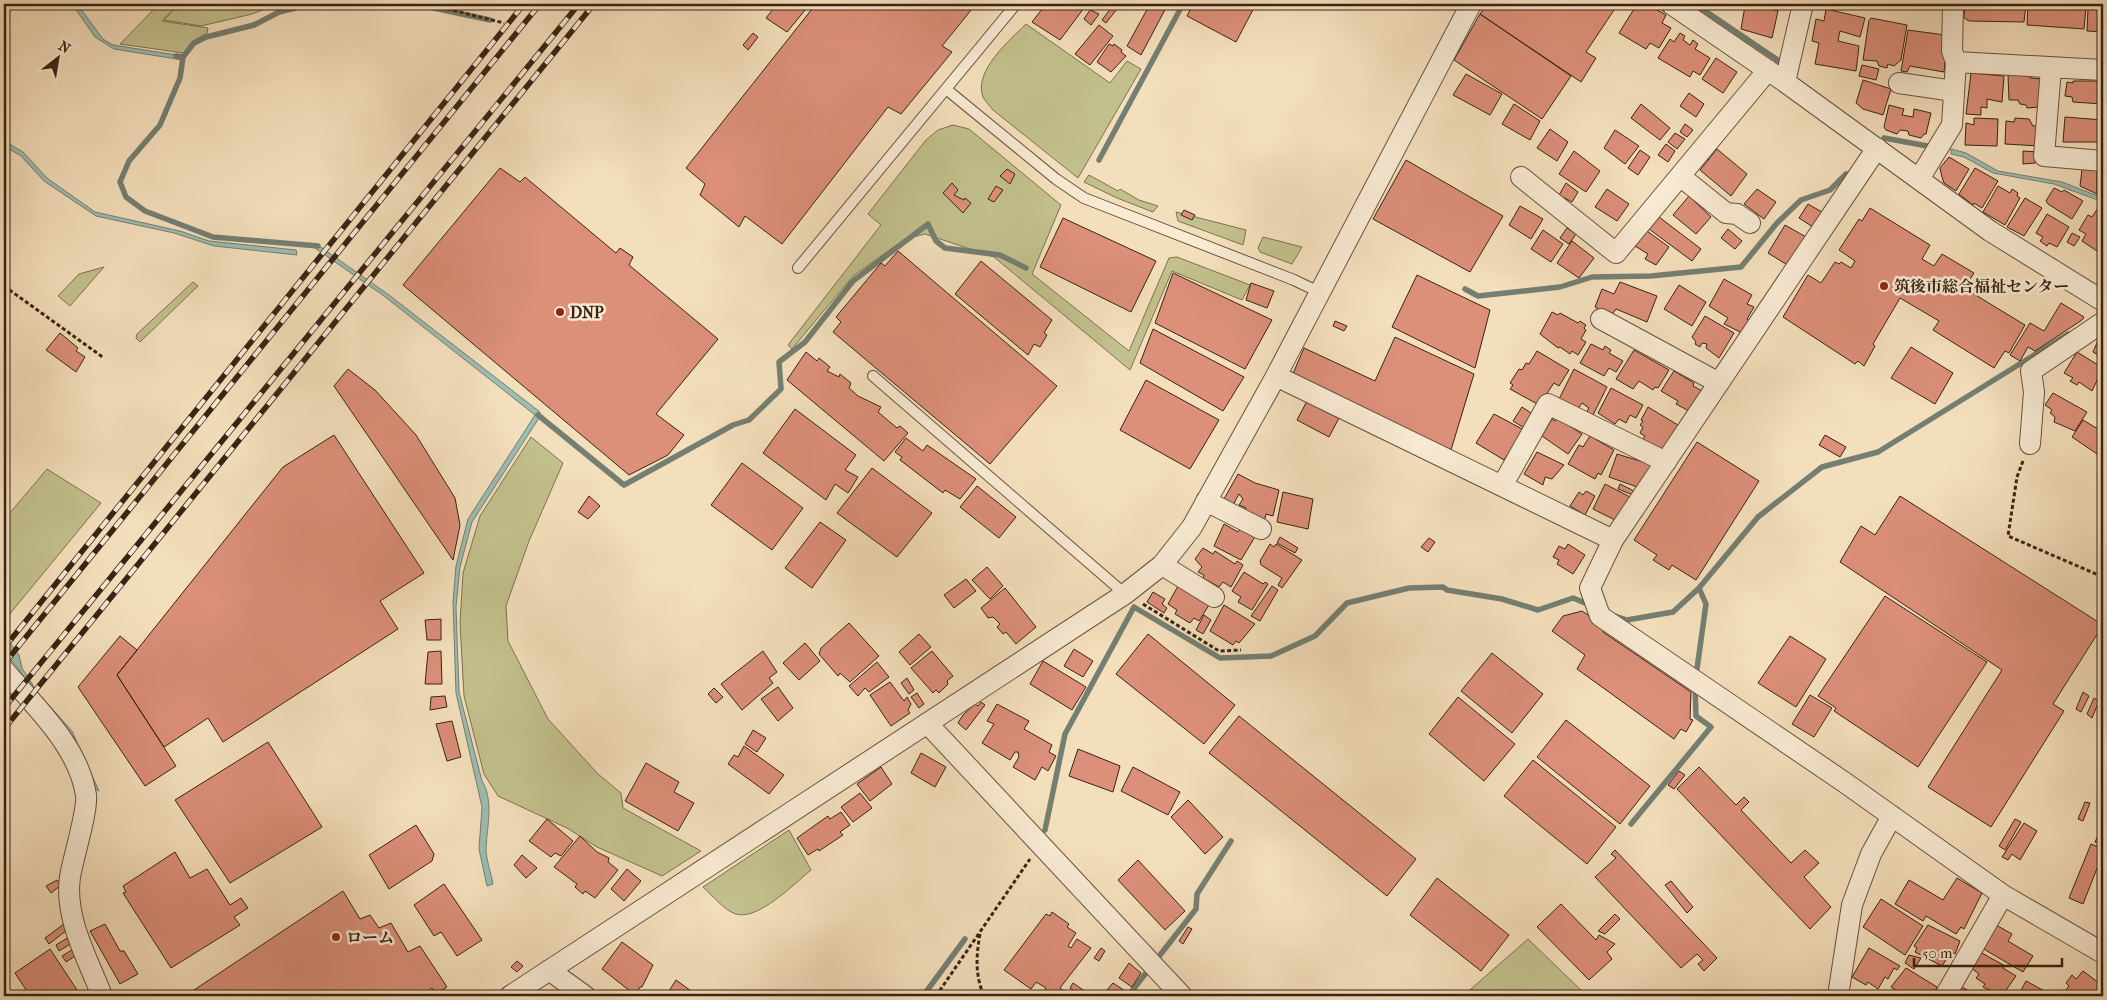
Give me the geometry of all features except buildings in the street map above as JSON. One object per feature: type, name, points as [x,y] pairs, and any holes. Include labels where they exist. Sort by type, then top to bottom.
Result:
[{"type":"street","points":[[510,996],[1125,594],[1162,564],[1192,527],[1276,376],[1471,4]]},
{"type":"street","points":[[1671,4],[1785,82],[1990,230],[2103,301]]},
{"type":"street","points":[[1785,82],[1802,4]]},
{"type":"street","points":[[1920,179],[1952,125],[1956,62],[1952,51],[1954,4]]},
{"type":"street","points":[[1956,62],[2103,70]]},
{"type":"street","points":[[2051,68],[2044,156],[2103,161]]},
{"type":"street","points":[[1522,177],[1616,253],[1768,70]]},
{"type":"street","points":[[1899,83],[1954,92]]},
{"type":"street","points":[[1877,148],[1613,540],[1590,588],[1600,616],[1892,816],[2003,895],[2103,953]]},
{"type":"street","points":[[1680,176],[1726,213],[1737,214],[1750,223]]},
{"type":"street","points":[[1601,319],[1719,383]]},
{"type":"street","points":[[2030,444],[2034,392],[2032,371],[2103,322]]},
{"type":"street","points":[[1276,376],[1613,540]]},
{"type":"street","points":[[1502,486],[1548,404],[1666,462]]},
{"type":"street","points":[[1206,500],[1261,529]]},
{"type":"street","points":[[1162,564],[1214,597]]},
{"type":"street","points":[[4,670],[69,749],[80,772],[86,797],[70,878],[69,899],[74,923],[102,996]]},
{"type":"street","points":[[927,723],[1182,996]]},
{"type":"street","points":[[1838,996],[1852,905],[1871,854],[1892,816]]},
{"type":"street","points":[[1945,996],[2003,895]]},
{"type":"street","points":[[550,970],[585,996]]},
{"type":"lane","points":[[798,268],[1016,4]]},
{"type":"lane","points":[[946,89],[1056,179],[1084,198],[1294,280],[1320,292]]},
{"type":"lane","points":[[873,376],[1125,594]]},
{"type":"path","points":[[428,4],[504,23]]},
{"type":"path","points":[[4,286],[104,358]]},
{"type":"path","points":[[2030,444],[2017,477],[2008,536],[2103,577]]},
{"type":"path","points":[[1125,594],[1219,651],[1241,650]]},
{"type":"path","points":[[936,996],[1040,844]]},
{"type":"path","points":[[981,931],[976,956],[978,982],[984,996]]},
{"type":"shaded area","points":[[159,4],[178,4],[162,21],[208,28],[207,33],[193,41],[184,53],[120,44]]},
{"type":"shaded area","points":[[179,4],[279,4],[252,14],[201,26],[164,20]]},
{"type":"shaded area","points":[[1026,24],[1110,83],[1127,61],[1141,69],[1078,178],[993,110],[983,97],[981,87],[988,67],[1003,47]]},
{"type":"shaded area","points":[[953,125],[969,129],[1061,205],[1032,274],[1129,351],[1169,258],[1177,257],[1250,285],[1242,300],[1172,271],[1130,370],[994,257],[925,234],[905,239],[853,276],[792,349],[788,345],[881,225],[868,214],[926,140],[938,130]]},
{"type":"shaded area","points":[[1089,175],[1118,191],[1120,189],[1139,200],[1158,206],[1153,212],[1117,198],[1084,182]]},
{"type":"shaded area","points":[[1176,212],[1246,230],[1243,245],[1178,221]]},
{"type":"shaded area","points":[[1263,237],[1302,247],[1292,264],[1260,252],[1258,248]]},
{"type":"shaded area","points":[[104,267],[70,306],[58,296],[79,274]]},
{"type":"shaded area","points":[[193,282],[198,286],[140,342],[136,338],[137,334]]},
{"type":"shaded area","points":[[531,437],[563,463],[529,541],[506,606],[508,641],[548,719],[598,774],[621,793],[623,808],[701,851],[662,876],[597,847],[567,828],[498,796],[484,774],[464,696],[460,623],[463,573],[480,516]]},
{"type":"shaded area","points":[[47,469],[101,503],[4,621],[4,520]]},
{"type":"shaded area","points":[[789,830],[811,870],[765,907],[745,915],[736,914],[723,906],[703,887]]},
{"type":"shaded area","points":[[1528,939],[1584,993],[1582,996],[1463,996]]},
{"type":"water","points":[[72,4],[77,4],[103,39],[113,45],[183,56],[183,60],[114,49],[95,37]]},
{"type":"water","points":[[4,141],[23,152],[47,178],[95,212],[180,231],[209,241],[296,250],[297,255],[214,246],[174,233],[96,216],[44,181],[21,156],[4,146]]},
{"type":"water","points":[[1951,149],[1966,153],[1998,171],[2062,182],[2103,198],[2103,202],[2054,184],[1993,173],[1964,157],[1951,154]]},
{"type":"water","points":[[315,243],[389,295],[540,412],[539,418],[472,522],[460,567],[456,607],[459,692],[482,781],[488,797],[489,814],[486,853],[493,884],[487,886],[479,849],[482,807],[456,693],[453,602],[456,566],[468,519],[535,415],[384,296],[312,246]]},
{"type":"water","points":[[4,635],[19,655],[22,668],[38,693],[72,731],[99,791],[93,787],[18,668],[4,652]]},
{"type":"waterway","points":[[183,57],[194,43],[206,37],[254,25],[279,12],[311,4]]},
{"type":"waterway","points":[[415,4],[490,20]]},
{"type":"waterway","points":[[1099,160],[1183,4]]},
{"type":"waterway","points":[[1695,4],[1779,61]]},
{"type":"waterway","points":[[176,56],[183,57],[180,78],[160,125],[129,161],[120,182],[126,197],[145,211],[213,237],[318,246]]},
{"type":"waterway","points":[[1884,138],[1933,147]]},
{"type":"waterway","points":[[1465,289],[1478,296],[1560,287],[1592,277],[1651,276],[1741,267],[1777,223],[1801,200],[1830,190],[1846,174]]},
{"type":"waterway","points":[[538,415],[624,485],[733,425],[749,420],[781,389],[779,362],[805,342],[853,281],[928,224],[936,241],[945,248],[1000,255],[1026,268]]},
{"type":"waterway","points":[[1615,616],[1627,620],[1673,612],[1699,588],[1758,517],[1822,467],[1878,452],[2068,334]]},
{"type":"waterway","points":[[1045,830],[1065,734],[1134,607],[1220,658],[1271,656],[1315,636],[1347,603],[1409,588],[1443,587],[1447,590],[1502,599],[1538,610],[1573,598],[1590,605]]},
{"type":"waterway","points":[[1696,676],[1706,604],[1699,588]]},
{"type":"waterway","points":[[1631,824],[1711,727],[1696,716],[1695,685]]},
{"type":"waterway","points":[[1128,996],[1196,909],[1197,894],[1231,841]]},
{"type":"waterway","points":[[923,996],[965,939]]},
{"type":"railway","points":[[4,648],[524,4]]},
{"type":"railway","points":[[4,664],[540,4]]},
{"type":"railway","points":[[4,708],[579,4]]},
{"type":"railway","points":[[4,729],[594,4]]},
{"type":"place","name":"筑後市総合福祉センター","points":[[1884,286]]},
{"type":"place","name":"DNP","points":[[560,312]]},
{"type":"place","name":"ローム","points":[[336,937]]}]
